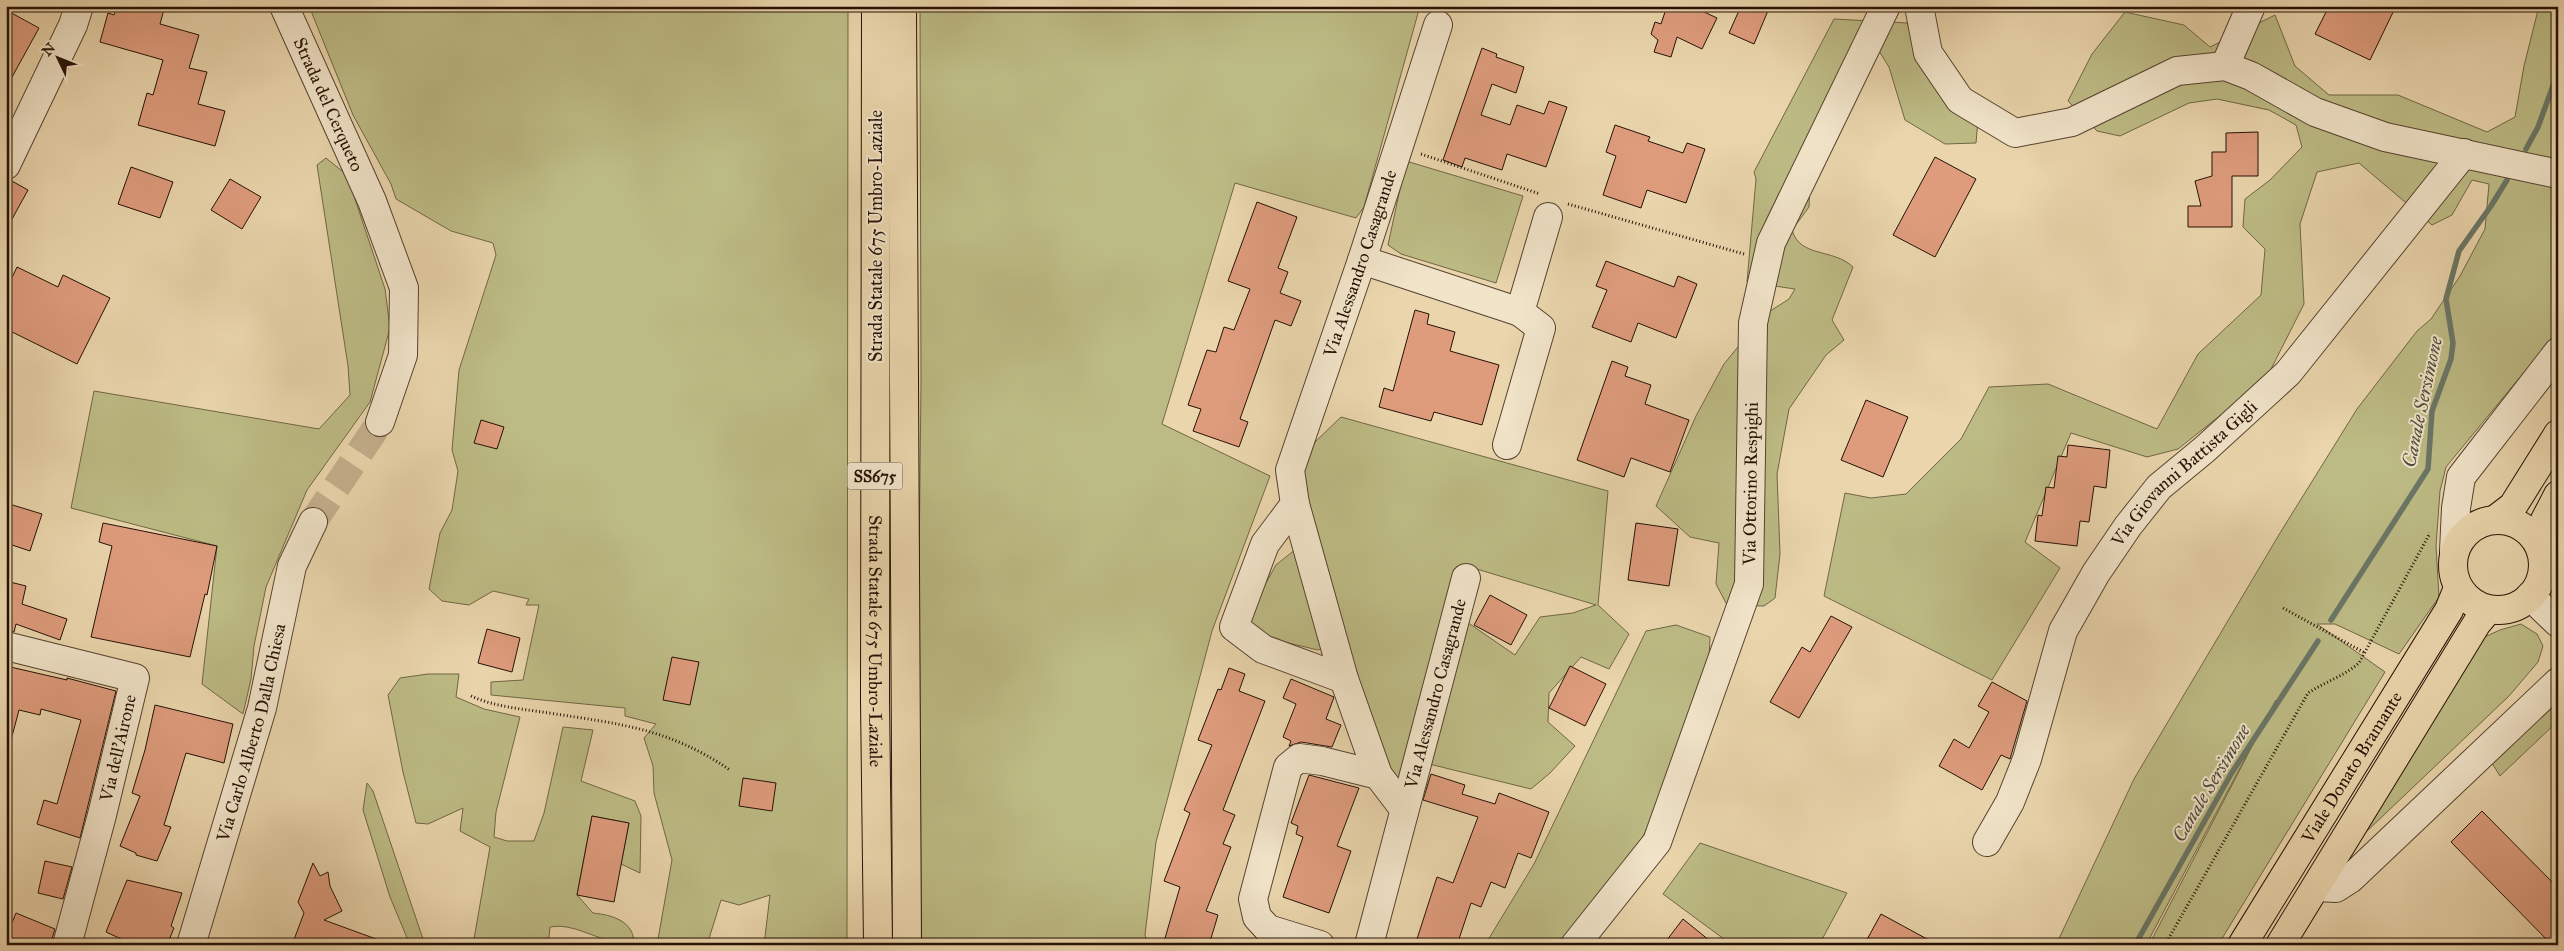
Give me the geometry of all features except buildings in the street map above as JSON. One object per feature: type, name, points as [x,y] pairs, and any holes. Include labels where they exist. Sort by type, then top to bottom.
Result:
[{"type":"main road","name":"Strada Statale 675 Umbro-Laziale","points":[[876,6],[875,700],[878,945]]},
{"type":"main road","name":"Strada Statale 675 Umbro-Laziale","points":[[902,6],[906,945]]},
{"type":"main road","points":[[2496,519],[2520,525],[2538,543],[2543,562],[2543,571],[2536,589],[2530,596],[2511,608],[2488,610],[2471,602],[2458,588],[2452,570],[2454,551],[2470,529],[2482,522],[2496,519],[2513,506],[2558,434]]},
{"type":"main road","points":[[2538,543],[2545,520],[2558,495]]},
{"type":"main road","name":"Viale Donato Bramante","points":[[2242,945],[2449,610],[2458,588]]},
{"type":"main road","name":"Viale Donato Bramante","points":[[2280,945],[2477,623],[2488,610]]},
{"type":"street","points":[[6,165],[73,25],[79,6]]},
{"type":"street","name":"Strada del Cerqueto","points":[[284,6],[372,201],[404,288],[403,355],[380,422]]},
{"type":"street","points":[[1919,6],[1928,54],[1960,100],[2015,133],[2072,122],[2177,71],[2225,66],[2251,76],[2324,115],[2384,137],[2464,152],[2558,174]]},
{"type":"street","points":[[2225,66],[2251,6]]},
{"type":"street","name":"Via Ottorino Respighi","points":[[1575,945],[1657,842],[1749,584],[1754,323],[1771,243],[1878,9]]},
{"type":"street","name":"Via Alessandro Casagrande","points":[[1404,809],[1378,775],[1344,679],[1295,504],[1290,470],[1362,260],[1438,25]]},
{"type":"street","name":"Via Giovanni Battista Gigli","points":[[1987,842],[2010,802],[2027,759],[2063,631],[2096,573],[2128,526],[2159,487],[2205,449],[2288,373],[2464,152]]},
{"type":"street","points":[[1520,312],[1553,206]]},
{"type":"street","points":[[1362,260],[1520,312],[1542,328],[1507,445]]},
{"type":"street","points":[[2454,551],[2456,508],[2461,477],[2558,352]]},
{"type":"street","points":[[1295,504],[1265,544],[1234,627],[1263,648],[1344,679]]},
{"type":"street","name":"Via Carlo Alberto Dalla Chiesa","points":[[191,945],[262,708],[292,566],[313,522]]},
{"type":"street","name":"Via Alessandro Casagrande","points":[[1369,945],[1466,578]]},
{"type":"street","points":[[2530,596],[2558,623]]},
{"type":"street","name":"Via dell'Airone","points":[[6,646],[134,678],[102,815],[67,945]]},
{"type":"street","points":[[2317,887],[2336,888],[2350,879],[2558,682]]},
{"type":"street","name":"Via Alessandro Casagrande","points":[[1320,945],[1268,930],[1257,917],[1253,900],[1288,767],[1300,758],[1322,761],[1378,775]]},
{"type":"path","points":[[1399,147],[1553,206],[1767,261]]},
{"type":"path","points":[[2165,945],[2308,693],[2326,681],[2346,674],[2359,663],[2433,529]]},
{"type":"path","points":[[2283,608],[2365,653]]},
{"type":"path","points":[[471,696],[483,702],[514,708],[641,727],[668,736],[706,753],[730,770]]},
{"type":"shaded area","points":[[309,6],[848,6],[847,945],[764,945],[770,895],[739,905],[721,900],[707,945],[657,945],[672,860],[654,793],[653,766],[644,738],[656,724],[625,716],[625,708],[491,695],[491,682],[523,680],[539,605],[526,605],[529,599],[493,591],[469,605],[442,601],[429,589],[440,533],[452,510],[458,471],[452,450],[459,370],[496,255],[493,243],[451,231],[396,199],[391,184],[353,115]]},
{"type":"shaded area","points":[[920,6],[1420,6],[1364,207],[1356,218],[1235,183],[1162,424],[1270,476],[1212,631],[1156,842],[1145,935],[1148,945],[915,945],[921,382]]},
{"type":"shaded area","points":[[2539,6],[2558,6],[2558,331],[2446,467],[2440,491],[2436,546],[2439,597],[2399,654],[2335,624],[2317,624],[2385,672],[2218,945],[2149,945],[2276,700],[2146,945],[2056,945],[2134,779],[2280,533],[2357,409],[2417,331],[2431,319],[2460,276],[2485,229],[2489,184],[2472,180],[2452,215],[2432,225],[2359,163],[2317,172],[2300,224],[2304,304],[2266,379],[2178,449],[2147,457],[2071,433],[2025,542],[2060,568],[1992,680],[1824,596],[1845,493],[1871,498],[1906,494],[1961,439],[1989,387],[2048,384],[2157,429],[2198,354],[2261,295],[2265,249],[2243,227],[2245,199],[2270,180],[2302,147],[2296,125],[2269,110],[2217,99],[2189,103],[2120,136],[2097,131],[2068,101],[2092,54],[2125,12],[2184,25],[2210,47],[2275,15],[2295,66],[2329,95],[2398,95],[2487,132],[2515,117],[2524,66]]},
{"type":"shaded area","points":[[1834,19],[1907,23],[1927,69],[1978,119],[1976,143],[1945,144],[1905,120],[1889,67],[1876,46],[1813,125],[1809,207],[1792,230],[1796,239],[1802,245],[1836,257],[1853,267],[1832,320],[1844,340],[1826,355],[1789,409],[1777,474],[1780,554],[1775,598],[1764,606],[1727,605],[1716,584],[1719,543],[1690,537],[1656,506],[1696,416],[1724,364],[1764,315],[1789,299],[1795,289],[1747,282],[1756,179],[1754,172]]},
{"type":"shaded area","points":[[326,158],[347,175],[385,289],[390,328],[370,402],[307,490],[266,587],[254,646],[251,679],[243,714],[202,684],[217,546],[71,508],[94,391],[319,429],[350,395],[348,366],[317,165]]},
{"type":"shaded area","points":[[1406,161],[1523,196],[1496,283],[1401,254],[1388,245]]},
{"type":"shaded area","points":[[1341,417],[1608,491],[1598,605],[1629,634],[1609,669],[1581,657],[1549,693],[1548,722],[1575,746],[1550,773],[1531,789],[1429,764],[1467,622],[1515,655],[1540,617],[1573,613],[1596,605],[1470,567],[1403,782],[1394,778],[1372,731],[1347,642],[1318,650],[1271,639],[1247,622],[1254,604],[1276,565],[1317,532],[1302,478],[1315,442]]},
{"type":"shaded area","points":[[2558,519],[2558,587],[2550,572],[2549,554],[2552,536]]},
{"type":"shaded area","points":[[2521,624],[2537,634],[2543,646],[2538,662],[2509,696],[2366,832],[2354,839],[2478,640],[2500,630]]},
{"type":"shaded area","points":[[1676,625],[1710,637],[1709,661],[1653,817],[1633,856],[1565,945],[1485,945],[1534,864],[1646,631]]},
{"type":"shaded area","points":[[428,674],[459,674],[456,697],[484,709],[520,717],[496,812],[494,837],[507,841],[534,841],[544,813],[563,727],[593,730],[581,781],[635,801],[641,816],[640,873],[621,864],[629,823],[592,816],[577,895],[593,913],[608,915],[626,925],[631,930],[634,945],[622,944],[580,930],[560,926],[550,927],[548,945],[473,945],[490,847],[460,831],[463,808],[428,824],[416,823],[403,772],[388,695],[400,678]]},
{"type":"shaded area","points":[[2558,688],[2558,721],[2500,776],[2485,752]]},
{"type":"shaded area","points":[[367,783],[373,791],[425,945],[410,945],[390,897],[363,810]]},
{"type":"shaded area","points":[[1700,843],[1847,893],[1819,945],[1732,945],[1663,894]]},
{"type":"waterway","name":"Canale Sersimone","points":[[2526,149],[2538,127],[2558,72]]},
{"type":"waterway","name":"Canale Sersimone","points":[[2331,620],[2428,469],[2432,411],[2451,359],[2453,343],[2446,299],[2459,251],[2507,180]]},
{"type":"waterway","name":"Canale Sersimone","points":[[2135,945],[2231,774],[2318,641]]},
{"type":"tunnel","points":[[313,522],[380,422]]}]
